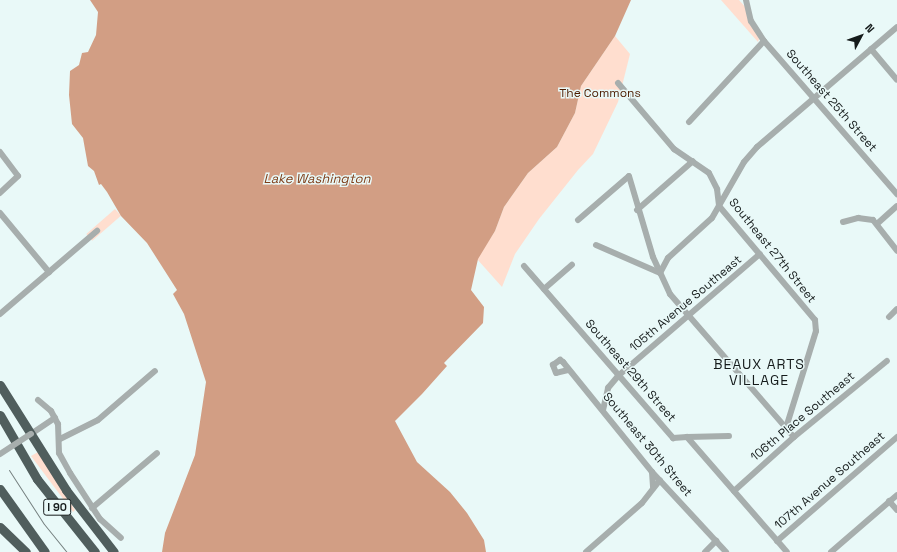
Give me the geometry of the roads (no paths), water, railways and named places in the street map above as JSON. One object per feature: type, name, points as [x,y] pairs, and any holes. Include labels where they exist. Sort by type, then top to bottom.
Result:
[{"type":"highway","points":[[0,385],[80,509],[114,552]]},
{"type":"highway","name":"I 90","points":[[0,415],[37,479],[94,552]]},
{"type":"highway","points":[[0,489],[45,552]]},
{"type":"highway","points":[[0,527],[26,552]]},
{"type":"street","name":"Southeast 25th Street","points":[[746,0],[751,21],[764,41],[897,194]]},
{"type":"street","points":[[660,273],[668,258],[712,218],[751,154],[897,27]]},
{"type":"street","points":[[689,122],[764,41]]},
{"type":"street","points":[[871,49],[897,80]]},
{"type":"street","name":"Southeast 27th Street","points":[[618,83],[668,143],[693,162],[704,168],[711,177],[717,189],[719,206],[815,320],[817,328],[786,428]]},
{"type":"street","points":[[0,152],[17,171],[18,176],[0,193]]},
{"type":"street","points":[[637,210],[693,162]]},
{"type":"street","points":[[578,220],[629,176],[637,210],[660,273],[670,294],[794,437]]},
{"type":"street","points":[[878,223],[897,206]]},
{"type":"street","points":[[0,213],[49,272]]},
{"type":"street","points":[[843,222],[867,218],[878,223],[897,251]]},
{"type":"street","points":[[0,314],[97,232]]},
{"type":"street","points":[[596,244],[660,273]]},
{"type":"street","name":"105th Avenue Southeast","points":[[603,410],[608,388],[618,376],[688,316],[693,315],[760,254]]},
{"type":"street","points":[[544,289],[572,265]]},
{"type":"street","name":"Southeast 29th Street","points":[[524,266],[618,376],[674,438],[687,437]]},
{"type":"street","points":[[889,317],[897,309]]},
{"type":"street","name":"106th Place Southeast","points":[[734,491],[794,437],[887,361]]},
{"type":"street","name":"Southeast 30th Street","points":[[568,370],[603,410],[652,472],[726,552]]},
{"type":"street","points":[[60,439],[98,420],[155,371]]},
{"type":"street","points":[[38,400],[51,410],[60,430],[59,452],[92,508],[100,519],[121,538]]},
{"type":"street","points":[[0,454],[55,418]]},
{"type":"street","points":[[687,437],[729,436]]},
{"type":"street","points":[[687,437],[787,552]]},
{"type":"street","name":"107th Avenue Southeast","points":[[777,541],[897,437]]},
{"type":"street","points":[[92,508],[157,453]]},
{"type":"street","points":[[652,472],[653,488]]},
{"type":"street","points":[[586,552],[636,509],[660,480]]},
{"type":"street","points":[[832,552],[897,495]]},
{"type":"street","points":[[889,501],[897,510]]},
{"type":"street","points":[[705,552],[716,541]]},
{"type":"water","name":"Lake Washington","points":[[90,0],[631,0],[615,36],[581,86],[575,113],[557,147],[528,173],[504,207],[495,231],[478,259],[471,290],[484,307],[483,323],[444,363],[447,366],[395,421],[417,462],[450,492],[467,513],[484,540],[486,552],[162,552],[165,533],[195,455],[206,382],[184,314],[173,294],[177,290],[147,243],[121,216],[107,192],[101,184],[99,185],[94,171],[88,166],[83,138],[72,124],[69,95],[70,71],[79,65],[82,53],[88,52],[96,35],[98,12]]},
{"type":"tram line","points":[[9,470],[44,524],[67,552]]},
{"type":"district","name":"BEAUX ARTS VILLAGE","points":[[759,372]]},
{"type":"park label","name":"The Commons","points":[[600,94]]}]
